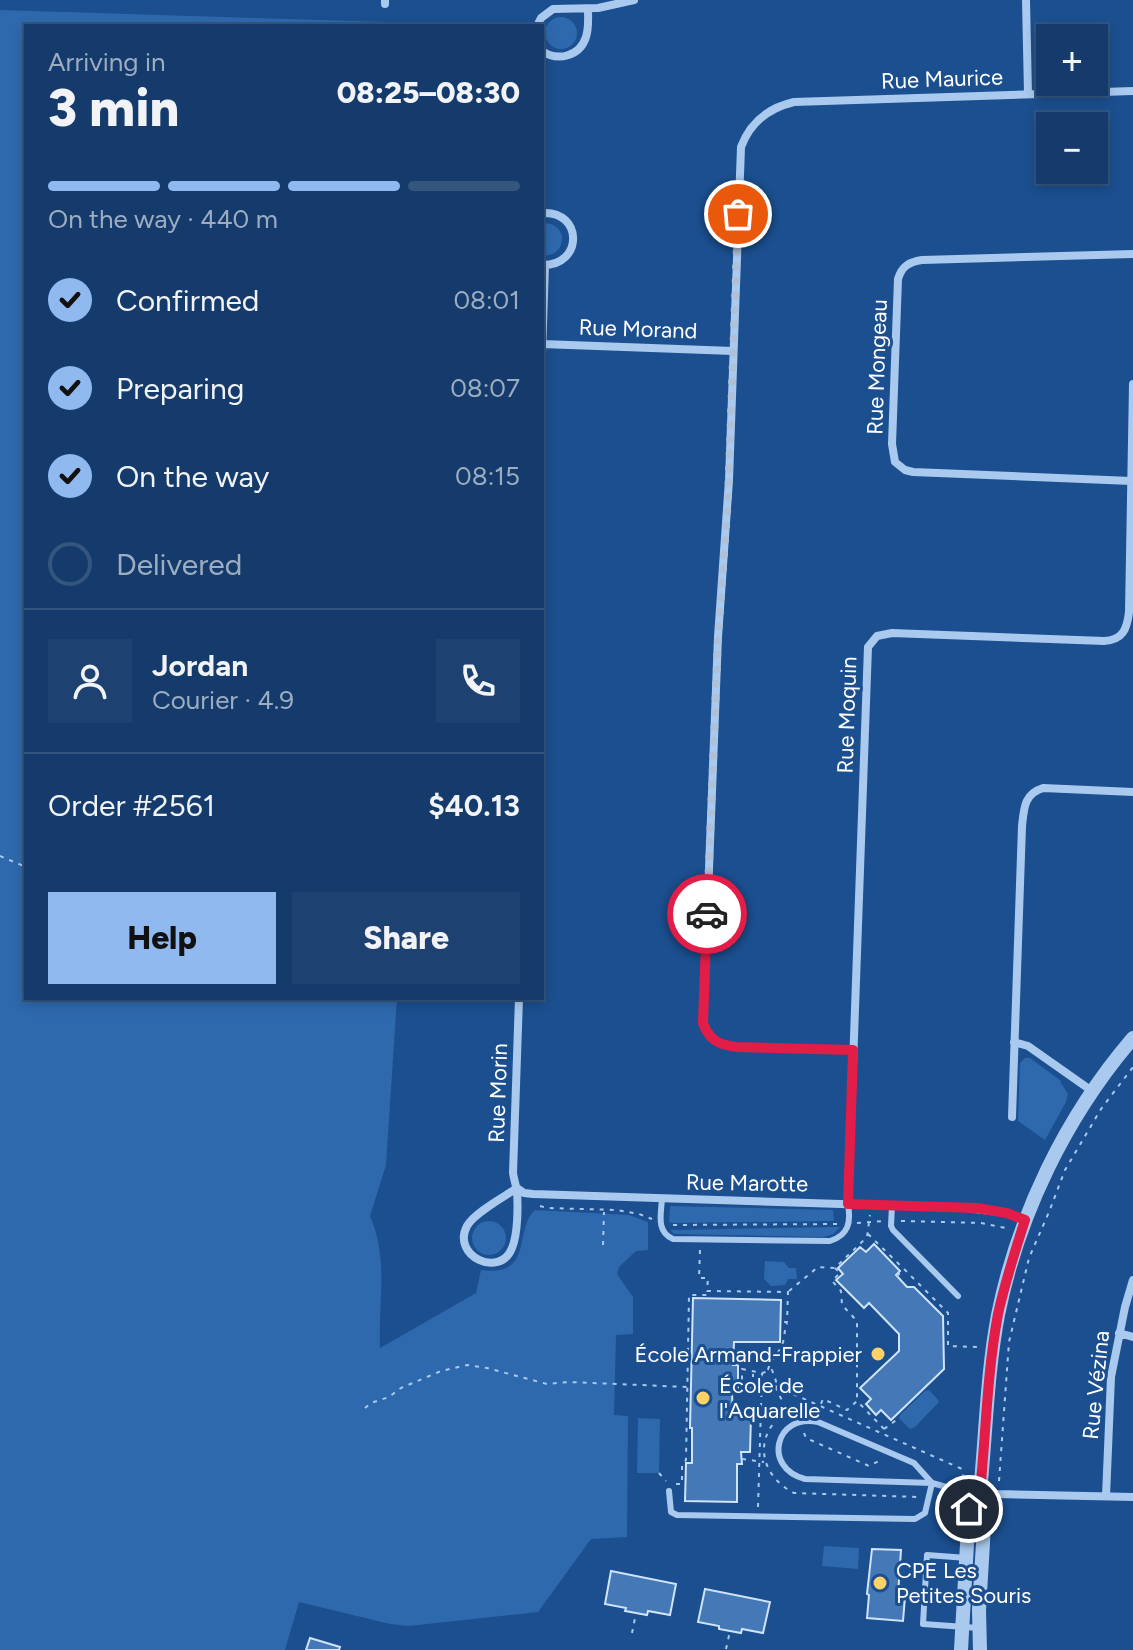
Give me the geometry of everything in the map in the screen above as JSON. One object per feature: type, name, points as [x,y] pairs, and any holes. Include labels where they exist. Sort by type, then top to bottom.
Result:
[{"type":"street","points":[[538,24],[553,4],[588,9],[634,0]]},
{"type":"street","points":[[1026,0],[1028,94]]},
{"type":"street","points":[[544,52],[556,58],[572,54],[579,48],[587,36],[588,9]]},
{"type":"street","name":"Rue Maurice","points":[[733,351],[740,156],[745,137],[756,121],[775,108],[794,102],[1133,91]]},
{"type":"street","points":[[544,213],[557,214],[565,219],[573,235],[573,244],[563,260],[544,265]]},
{"type":"street","name":"Rue Mongeau","points":[[1131,481],[913,472],[895,462],[892,444],[898,279],[906,265],[922,260],[1133,254]]},
{"type":"street","name":"Rue Morand","points":[[544,344],[733,351]]},
{"type":"street","points":[[733,351],[703,1023],[713,1040],[723,1045],[853,1050]]},
{"type":"street","name":"Rue Moquin","points":[[848,1204],[868,647],[877,636],[892,633],[1118,639],[1126,628],[1129,612],[1133,384]]},
{"type":"street","points":[[1012,1117],[1022,826],[1027,798],[1043,788],[1133,792]]},
{"type":"street","name":"Rue Morin","points":[[517,1188],[468,1224],[464,1235],[465,1245],[473,1258],[494,1263],[503,1260],[510,1253],[516,1230],[517,1188],[513,1173],[519,1000]]},
{"type":"street","points":[[980,1650],[985,1509],[980,1492],[998,1316],[1025,1220],[1057,1151],[1092,1091],[1133,1038]]},
{"type":"street","points":[[1014,1042],[1028,1046],[1092,1091]]},
{"type":"street","name":"Rue Marotte","points":[[517,1188],[533,1194],[976,1208],[1007,1213],[1025,1220]]},
{"type":"street","name":"Rue Vézina","points":[[1106,1496],[1112,1367],[1133,1280]]},
{"type":"street","points":[[1119,1333],[1133,1337]]},
{"type":"street","points":[[980,1492],[1133,1497]]},
{"type":"street","points":[[961,1650],[969,1509],[980,1492]]},
{"type":"lane","points":[[662,1199],[661,1226],[663,1233],[673,1239],[830,1241],[839,1238],[848,1229],[848,1204]]},
{"type":"lane","points":[[892,1205],[893,1230],[958,1296]]},
{"type":"lane","points":[[932,1483],[914,1463],[811,1420],[798,1422],[779,1440],[782,1463],[795,1477],[932,1483],[980,1492]]},
{"type":"lane","points":[[669,1491],[671,1512],[677,1515],[915,1519],[925,1513],[932,1483]]},
{"type":"lane","points":[[967,1558],[927,1555],[923,1624],[979,1628]]},
{"type":"path","points":[[0,856],[24,866]]},
{"type":"path","points":[[999,1477],[1009,1342],[1029,1258],[1065,1170],[1101,1109],[1133,1067]]},
{"type":"path","points":[[539,1205],[547,1208],[628,1211],[653,1219]]},
{"type":"path","points":[[603,1245],[604,1210]]},
{"type":"path","points":[[835,1268],[867,1237],[870,1214]]},
{"type":"path","points":[[857,1223],[883,1221]]},
{"type":"path","points":[[899,1221],[970,1222],[1001,1227]]},
{"type":"path","name":"Rue Marotte","points":[[667,1224],[842,1224]]},
{"type":"path","points":[[867,1234],[948,1313],[946,1345],[977,1347]]},
{"type":"path","points":[[659,1473],[669,1484],[682,1484],[682,1464],[686,1460],[689,1295],[707,1295],[708,1278],[699,1278],[700,1248]]},
{"type":"path","points":[[707,1291],[788,1292],[818,1267],[835,1268],[840,1273],[832,1281],[841,1291],[842,1305],[857,1321],[857,1401],[884,1429]]},
{"type":"path","points":[[897,1276],[904,1269]]},
{"type":"path","points":[[788,1283],[793,1288]]},
{"type":"path","points":[[768,1370],[768,1364],[783,1343],[788,1292]]},
{"type":"path","points":[[781,1322],[787,1322]]},
{"type":"path","points":[[365,1408],[441,1371],[467,1365],[547,1384],[569,1382],[687,1387]]},
{"type":"path","points":[[775,1386],[762,1390],[742,1388],[742,1369],[762,1373],[772,1370],[775,1386],[788,1411]]},
{"type":"path","points":[[753,1372],[753,1389]]},
{"type":"path","points":[[758,1496],[762,1373]]},
{"type":"path","points":[[775,1386],[962,1469],[963,1475]]},
{"type":"path","points":[[820,1406],[823,1399],[847,1410],[857,1401]]},
{"type":"path","points":[[820,1406],[806,1405],[788,1411],[773,1424],[765,1438],[765,1462],[778,1484],[794,1493],[920,1497]]},
{"type":"path","points":[[880,1433],[899,1418]]},
{"type":"path","points":[[801,1429],[806,1438],[869,1466]]},
{"type":"path","points":[[760,1438],[765,1438]]},
{"type":"path","points":[[742,1459],[765,1462]]},
{"type":"path","points":[[934,1499],[949,1501],[959,1509]]},
{"type":"path","points":[[898,1593],[906,1594]]},
{"type":"path","points":[[632,1633],[636,1613]]},
{"type":"path","points":[[726,1649],[730,1631]]},
{"type":"shaded area","points":[[0,10],[419,23],[24,24],[24,1000],[397,1000],[386,1165],[370,1216],[381,1265],[380,1348],[476,1293],[481,1270],[498,1270],[509,1266],[516,1259],[525,1228],[535,1210],[629,1215],[648,1222],[648,1250],[636,1251],[619,1267],[617,1274],[633,1297],[633,1334],[616,1335],[614,1415],[628,1416],[627,1537],[591,1539],[538,1612],[409,1626],[299,1602],[285,1650],[0,1650]]},
{"type":"shaded area","points":[[561,17],[573,21],[577,33],[573,45],[561,49],[549,45],[545,33],[549,21]]},
{"type":"shaded area","points":[[544,224],[554,226],[562,235],[560,248],[551,255],[544,255]]},
{"type":"shaded area","points":[[1030,1058],[1061,1081],[1068,1094],[1045,1140],[1018,1121],[1020,1063]]},
{"type":"shaded area","points":[[670,1206],[833,1210],[834,1221],[673,1223],[669,1222]]},
{"type":"shaded area","points":[[489,1221],[501,1226],[506,1238],[501,1250],[489,1255],[477,1250],[472,1238],[477,1226]]},
{"type":"shaded area","points":[[840,1227],[824,1237],[674,1234],[670,1230]]},
{"type":"shaded area","points":[[765,1261],[784,1262],[789,1268],[796,1268],[797,1279],[788,1279],[785,1285],[771,1286],[764,1279]]},
{"type":"shaded area","points":[[929,1390],[939,1401],[910,1429],[899,1418]]},
{"type":"shaded area","points":[[638,1418],[660,1419],[659,1473],[637,1473]]},
{"type":"shaded area","points":[[824,1546],[859,1548],[858,1569],[822,1566]]},
{"type":"building","points":[[874,1244],[900,1271],[896,1275],[907,1287],[914,1287],[943,1316],[944,1369],[891,1420],[881,1410],[876,1415],[866,1404],[871,1399],[860,1388],[899,1351],[899,1334],[869,1303],[864,1308],[836,1280],[843,1274],[838,1268],[860,1247],[866,1252]]},
{"type":"building","points":[[693,1298],[781,1300],[780,1342],[734,1342],[733,1365],[738,1365],[738,1393],[732,1393],[733,1416],[751,1416],[750,1452],[741,1452],[742,1464],[737,1464],[737,1502],[685,1501],[686,1463],[692,1463]]},
{"type":"building","points":[[872,1549],[901,1550],[898,1596],[905,1597],[903,1621],[867,1618]]},
{"type":"building","points":[[611,1571],[676,1584],[670,1615],[648,1611],[647,1615],[605,1604]]},
{"type":"building","points":[[705,1589],[770,1602],[763,1633],[742,1629],[741,1633],[698,1622]]},
{"type":"building","points":[[310,1638],[340,1647],[339,1650],[306,1650]]},
{"type":"way so far","points":[[707,914],[718,637],[728,500],[738,214]]},
{"type":"place","name":"École Armand-Frappier","points":[[878,1354]]},
{"type":"place","name":"École de l'Aquarelle","points":[[703,1398]]},
{"type":"place","name":"CPE Les Petites Souris","points":[[880,1583]]},
{"type":"route","points":[[707,914],[703,1023],[713,1040],[737,1047],[853,1050],[848,1204],[976,1208],[1007,1213],[1025,1220],[998,1316],[980,1492],[969,1509]]}]
